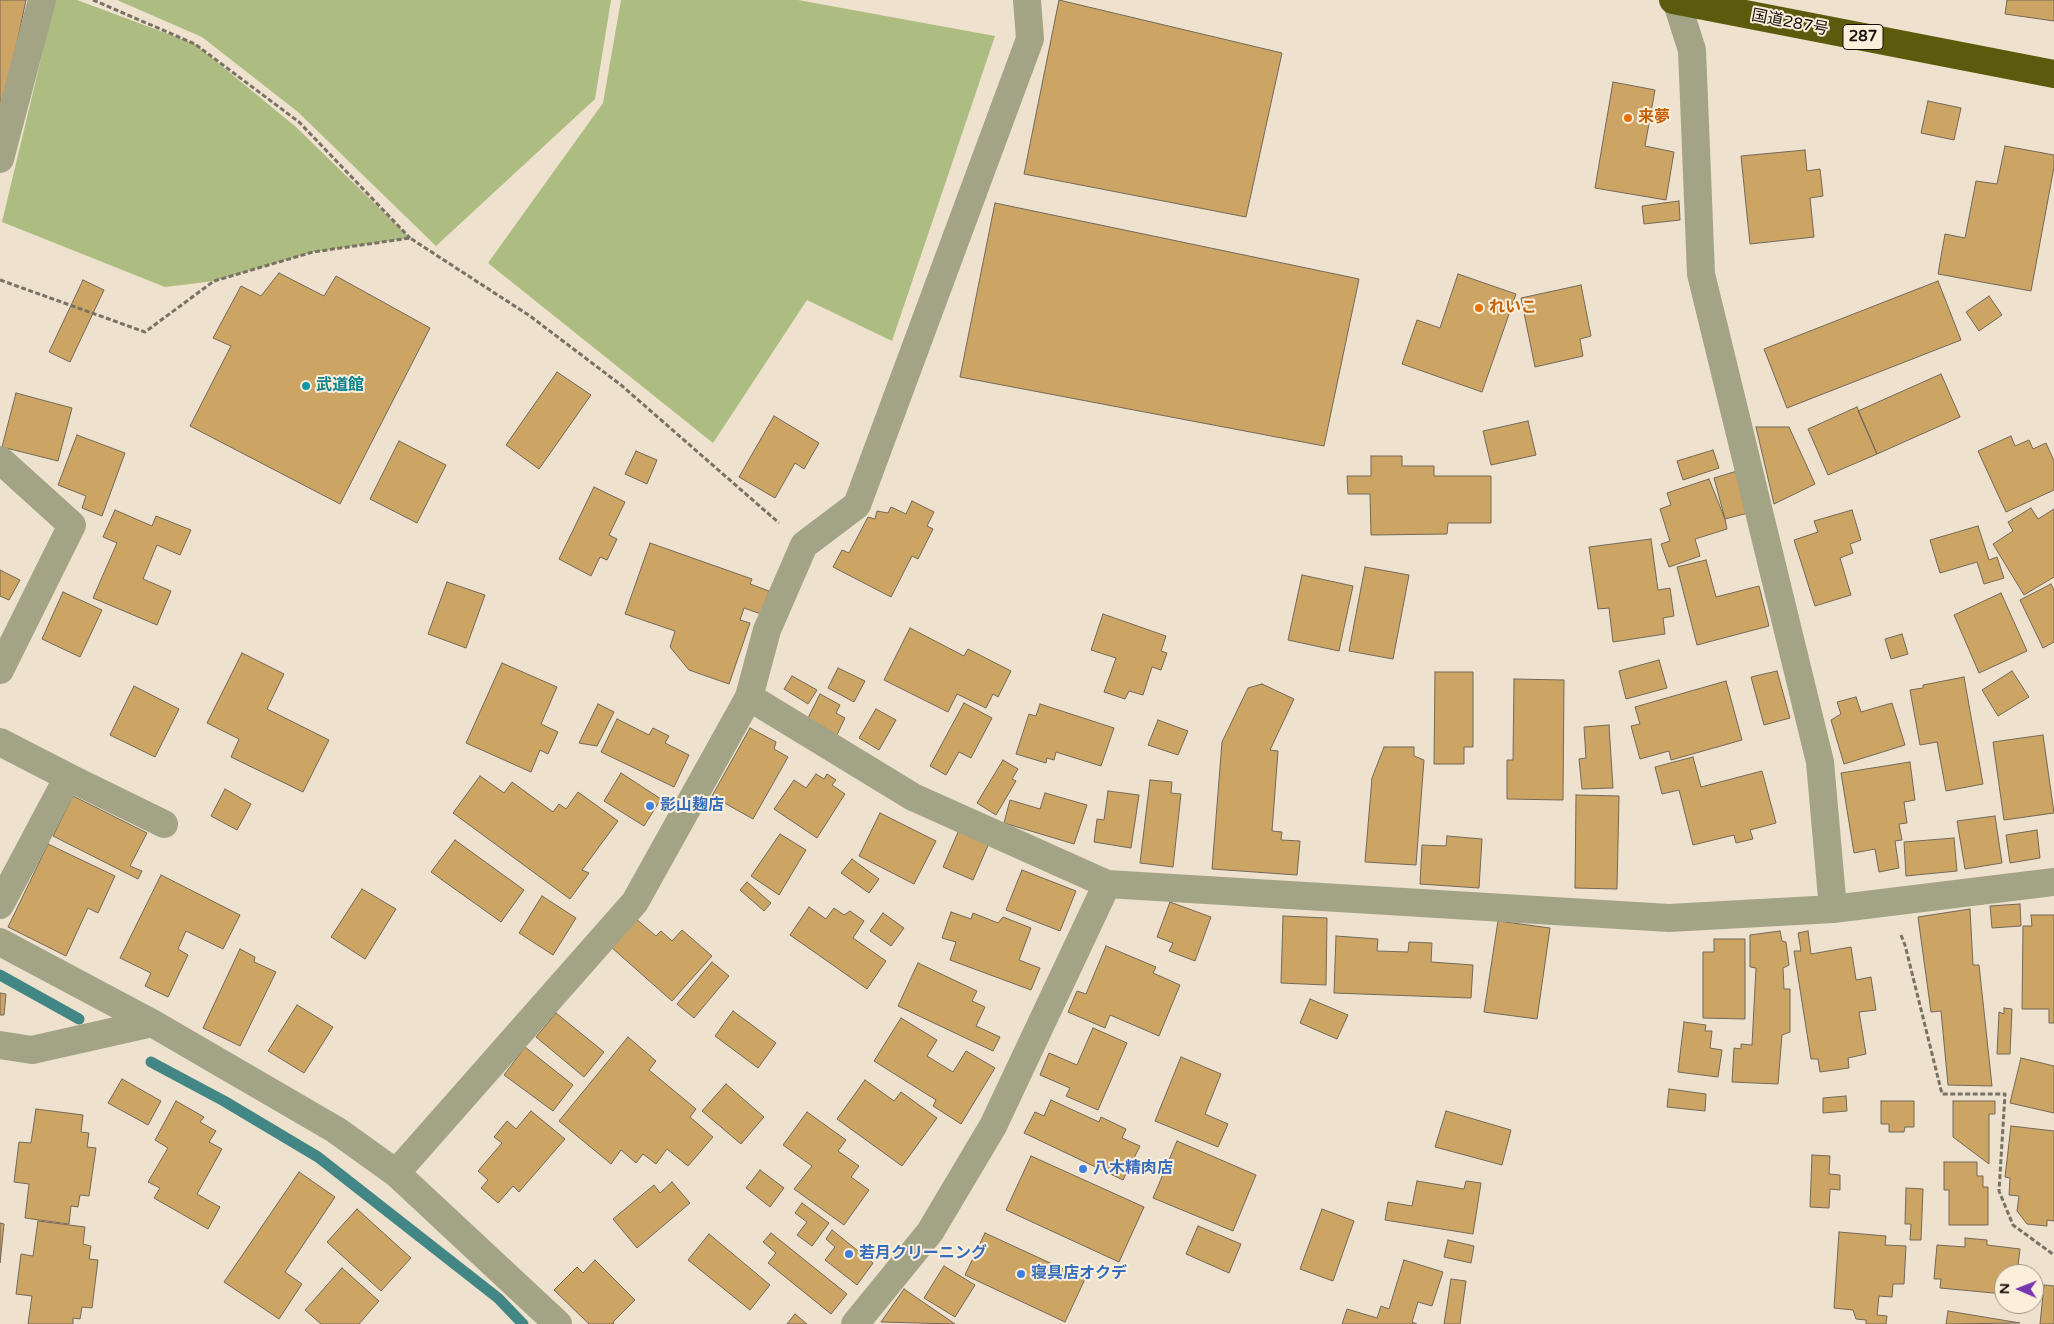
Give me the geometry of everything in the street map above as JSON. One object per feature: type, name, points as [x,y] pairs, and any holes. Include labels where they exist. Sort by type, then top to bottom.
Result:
[{"type":"highway","name":"国道287号","points":[[1675,0],[2054,74]]},
{"type":"street","points":[[0,159],[42,0]]},
{"type":"street","points":[[396,1173],[636,902],[749,697],[766,630],[804,545],[857,505],[1030,39],[1027,0]]},
{"type":"street","points":[[1675,0],[1692,50],[1701,274],[1820,762],[1833,909]]},
{"type":"street","points":[[0,460],[72,525],[0,670]]},
{"type":"street","points":[[749,697],[913,797],[1107,884],[1669,918],[1833,909],[2054,882]]},
{"type":"street","points":[[0,742],[164,824]]},
{"type":"street","points":[[0,905],[68,777]]},
{"type":"street","points":[[855,1324],[930,1232],[993,1126],[1107,884]]},
{"type":"street","points":[[0,942],[152,1023],[336,1130],[396,1173],[558,1324]]},
{"type":"street","points":[[0,1045],[32,1050],[152,1023]]},
{"type":"path","points":[[93,0],[195,44],[300,122],[410,238],[530,316],[621,385],[804,545]]},
{"type":"path","points":[[0,280],[145,332],[214,281],[313,252],[410,238]]},
{"type":"path","points":[[1885,903],[1905,945],[1942,1094],[2005,1094],[1999,1191],[2013,1225],[2054,1255]]},
{"type":"green space","points":[[55,0],[77,0],[195,44],[296,127],[410,238],[313,252],[214,281],[165,287],[2,222]]},
{"type":"green space","points":[[117,0],[611,0],[595,99],[436,246],[298,112],[202,37]]},
{"type":"green space","points":[[621,0],[798,0],[995,36],[892,341],[807,300],[713,443],[488,263],[603,103]]},
{"type":"building","points":[[0,0],[26,0],[0,123]]},
{"type":"building","points":[[1059,0],[1282,53],[1246,217],[1024,174]]},
{"type":"building","points":[[2007,0],[2054,0],[2054,21],[2005,14]]},
{"type":"building","name":"来夢","points":[[1613,82],[1655,90],[1645,146],[1674,152],[1666,200],[1595,188]]},
{"type":"building","points":[[1928,101],[1961,108],[1954,140],[1921,133]]},
{"type":"building","points":[[2005,146],[2054,155],[2054,167],[2031,291],[1938,274],[1945,234],[1965,238],[1976,181],[1997,184]]},
{"type":"building","points":[[1805,150],[1807,171],[1820,169],[1823,196],[1810,198],[1814,237],[1750,244],[1741,156]]},
{"type":"building","points":[[1679,201],[1680,220],[1644,224],[1642,206]]},
{"type":"building","points":[[995,203],[1359,279],[1324,446],[960,377]]},
{"type":"building","name":"武道館","points":[[279,273],[324,296],[336,276],[430,328],[340,504],[190,426],[231,346],[213,338],[241,286],[261,296]]},
{"type":"building","points":[[1458,274],[1516,294],[1482,392],[1402,364],[1417,320],[1440,328]]},
{"type":"building","points":[[83,280],[104,290],[70,362],[49,352]]},
{"type":"building","points":[[1938,281],[1961,340],[1787,408],[1764,349]]},
{"type":"building","points":[[1581,285],[1591,336],[1580,339],[1583,356],[1535,367],[1521,298]]},
{"type":"building","points":[[1989,296],[2002,315],[1979,331],[1966,312]]},
{"type":"building","points":[[557,372],[591,395],[539,469],[506,445]]},
{"type":"building","points":[[1941,374],[1960,417],[1877,454],[1858,411]]},
{"type":"building","points":[[16,393],[72,408],[58,461],[2,447]]},
{"type":"building","points":[[1857,407],[1877,454],[1828,475],[1808,429]]},
{"type":"building","points":[[774,416],[819,443],[804,469],[795,463],[775,498],[739,477]]},
{"type":"building","points":[[1528,421],[1536,455],[1491,465],[1483,431]]},
{"type":"building","points":[[1756,427],[1789,427],[1815,484],[1774,504]]},
{"type":"building","points":[[77,435],[125,453],[102,516],[82,508],[86,496],[58,485]]},
{"type":"building","points":[[2011,436],[2015,446],[2029,440],[2033,449],[2046,443],[2054,461],[2054,490],[2006,512],[1978,451]]},
{"type":"building","points":[[399,441],[446,465],[417,523],[370,499]]},
{"type":"building","points":[[1713,450],[1719,468],[1683,480],[1677,461]]},
{"type":"building","points":[[636,451],[657,460],[647,484],[625,474]]},
{"type":"building","points":[[1371,456],[1402,456],[1402,466],[1434,466],[1434,476],[1491,476],[1491,523],[1448,523],[1447,534],[1371,535],[1370,494],[1348,494],[1347,476],[1371,476]]},
{"type":"building","points":[[1737,471],[1748,513],[1725,519],[1714,478]]},
{"type":"building","points":[[1709,479],[1725,519],[1727,529],[1695,539],[1700,556],[1669,567],[1661,544],[1670,541],[1660,509],[1671,505],[1667,493]]},
{"type":"building","points":[[594,487],[625,502],[609,535],[617,539],[607,560],[600,557],[591,576],[559,559]]},
{"type":"building","points":[[912,501],[934,512],[927,526],[933,529],[918,559],[912,556],[891,597],[833,567],[842,550],[849,553],[868,517],[875,519],[877,511],[888,513],[891,507],[906,514]]},
{"type":"building","points":[[2031,508],[2038,519],[2054,509],[2054,577],[2024,595],[1993,544],[2013,531],[2008,522]]},
{"type":"building","points":[[115,510],[152,526],[156,516],[191,530],[180,555],[157,545],[143,579],[171,591],[157,625],[93,598],[117,543],[103,537]]},
{"type":"building","points":[[1852,510],[1861,540],[1850,544],[1853,553],[1840,558],[1851,595],[1815,606],[1794,540],[1818,532],[1814,521]]},
{"type":"building","points":[[1978,526],[1989,560],[1997,557],[2004,578],[1984,584],[1977,562],[1940,573],[1930,540]]},
{"type":"building","points":[[1651,539],[1658,590],[1670,588],[1674,616],[1663,618],[1665,634],[1613,642],[1609,608],[1598,609],[1589,547]]},
{"type":"building","points":[[650,543],[752,579],[750,584],[769,591],[761,614],[744,608],[740,620],[750,623],[729,684],[689,670],[670,647],[675,631],[625,614]]},
{"type":"building","points":[[1706,560],[1716,597],[1759,586],[1769,626],[1697,645],[1677,567]]},
{"type":"building","points":[[1365,567],[1409,575],[1393,659],[1349,651]]},
{"type":"building","points":[[0,570],[20,580],[9,600],[0,596]]},
{"type":"building","points":[[1302,575],[1353,586],[1339,651],[1288,640]]},
{"type":"building","points":[[447,582],[485,595],[466,648],[428,634]]},
{"type":"building","points":[[2051,584],[2054,590],[2054,642],[2043,648],[2020,600]]},
{"type":"building","points":[[63,592],[102,610],[80,657],[42,639]]},
{"type":"building","points":[[2001,593],[2027,651],[1979,673],[1954,615]]},
{"type":"building","points":[[1103,614],[1166,636],[1161,651],[1167,653],[1161,670],[1152,667],[1143,695],[1129,691],[1125,699],[1104,692],[1116,658],[1091,650]]},
{"type":"building","points":[[910,628],[964,656],[968,649],[1011,671],[998,697],[993,694],[986,708],[957,694],[948,712],[884,680]]},
{"type":"building","points":[[1902,634],[1908,654],[1891,659],[1885,639]]},
{"type":"building","points":[[242,653],[284,674],[267,709],[329,740],[303,792],[231,757],[239,739],[207,723]]},
{"type":"building","points":[[1659,660],[1667,688],[1626,699],[1619,671]]},
{"type":"building","points":[[502,663],[557,687],[541,724],[558,732],[548,754],[540,750],[531,772],[466,743]]},
{"type":"building","points":[[838,668],[865,681],[854,702],[828,688]]},
{"type":"building","points":[[1777,671],[1790,718],[1764,725],[1751,677]]},
{"type":"building","points":[[2012,671],[2029,697],[1998,716],[1982,690]]},
{"type":"building","points":[[1435,672],[1473,672],[1473,747],[1464,747],[1464,764],[1434,764]]},
{"type":"building","points":[[792,676],[817,690],[808,704],[784,689]]},
{"type":"building","points":[[1964,677],[1983,784],[1946,791],[1937,742],[1920,745],[1910,690],[1923,688],[1923,685]]},
{"type":"building","points":[[1514,679],[1564,680],[1563,800],[1507,799],[1507,760],[1513,760]]},
{"type":"building","points":[[1726,681],[1742,740],[1671,760],[1669,751],[1640,759],[1631,726],[1640,724],[1635,707]]},
{"type":"building","points":[[1262,684],[1294,699],[1270,750],[1278,751],[1272,831],[1282,832],[1281,840],[1300,841],[1297,875],[1212,869],[1222,742],[1248,688]]},
{"type":"building","points":[[134,686],[179,709],[155,757],[110,735]]},
{"type":"building","points":[[820,694],[840,705],[836,713],[845,718],[835,739],[805,724]]},
{"type":"building","points":[[1856,697],[1861,712],[1892,703],[1905,745],[1844,764],[1831,720],[1841,714],[1837,702]]},
{"type":"building","points":[[964,703],[992,718],[971,758],[959,752],[946,775],[930,766]]},
{"type":"building","points":[[598,704],[614,712],[597,746],[579,743]]},
{"type":"building","points":[[1040,704],[1114,728],[1101,766],[1056,752],[1054,760],[1047,758],[1046,763],[1016,754],[1029,714],[1036,716]]},
{"type":"building","points":[[876,709],[896,720],[879,750],[859,738]]},
{"type":"building","points":[[617,719],[649,735],[653,728],[669,736],[665,743],[689,755],[674,787],[601,752]]},
{"type":"building","points":[[1158,720],[1188,731],[1178,755],[1148,745]]},
{"type":"building","points":[[1609,725],[1613,788],[1582,789],[1579,759],[1586,758],[1584,727]]},
{"type":"building","points":[[750,728],[776,742],[774,749],[788,757],[753,819],[712,796]]},
{"type":"building","points":[[2043,735],[2054,813],[2004,820],[1993,742]]},
{"type":"building","points":[[1384,747],[1414,747],[1414,756],[1424,760],[1416,865],[1365,862],[1372,778]]},
{"type":"building","points":[[1693,757],[1701,787],[1762,771],[1776,823],[1750,830],[1753,839],[1736,843],[1734,835],[1693,845],[1679,790],[1662,794],[1655,767]]},
{"type":"building","points":[[1003,760],[1018,769],[1012,779],[1016,781],[996,815],[977,803]]},
{"type":"building","points":[[1910,762],[1915,800],[1904,802],[1907,823],[1899,824],[1902,840],[1895,841],[1899,868],[1879,872],[1875,849],[1854,853],[1841,773]]},
{"type":"building","points":[[621,773],[661,799],[644,826],[604,801]]},
{"type":"building","points":[[816,774],[824,779],[827,774],[836,780],[832,785],[845,794],[817,838],[774,809],[794,780],[806,788]]},
{"type":"building","points":[[480,776],[504,793],[512,782],[553,812],[559,804],[566,809],[578,792],[618,821],[582,870],[589,873],[570,899],[453,813]]},
{"type":"building","points":[[1150,780],[1172,782],[1171,793],[1181,794],[1173,867],[1140,863]]},
{"type":"building","points":[[225,789],[251,804],[237,830],[211,816]]},
{"type":"building","points":[[1108,791],[1139,795],[1131,848],[1094,842],[1097,819],[1104,820]]},
{"type":"building","points":[[1045,793],[1087,805],[1074,844],[1004,823],[1010,800],[1040,809]]},
{"type":"building","points":[[1576,795],[1619,796],[1617,889],[1575,888]]},
{"type":"building","points":[[73,796],[147,833],[130,866],[142,871],[138,879],[53,836]]},
{"type":"building","points":[[880,813],[936,841],[914,884],[859,856]]},
{"type":"building","points":[[1995,816],[2002,863],[1965,869],[1957,821]]},
{"type":"building","points":[[959,830],[989,843],[973,880],[943,867]]},
{"type":"building","points":[[2037,830],[2040,858],[2010,863],[2006,835]]},
{"type":"building","points":[[780,834],[806,850],[779,895],[751,876]]},
{"type":"building","points":[[1447,836],[1482,839],[1479,888],[1420,884],[1422,845],[1446,846]]},
{"type":"building","points":[[1954,838],[1957,871],[1906,876],[1904,842]]},
{"type":"building","points":[[455,840],[524,890],[501,922],[431,872]]},
{"type":"building","points":[[48,844],[115,876],[98,913],[88,908],[66,956],[8,927]]},
{"type":"building","points":[[852,859],[879,879],[869,893],[841,873]]},
{"type":"building","points":[[1022,870],[1076,891],[1060,931],[1006,910]]},
{"type":"building","points":[[161,875],[240,915],[223,949],[186,931],[178,949],[188,955],[168,997],[145,986],[151,973],[120,958]]},
{"type":"building","points":[[747,882],[771,903],[764,911],[740,890]]},
{"type":"building","points":[[362,889],[396,909],[365,959],[331,937]]},
{"type":"building","points":[[542,896],[576,918],[553,955],[519,933]]},
{"type":"building","points":[[1170,902],[1211,917],[1195,961],[1169,951],[1173,943],[1157,937]]},
{"type":"building","points":[[2020,904],[2021,926],[1992,928],[1990,906]]},
{"type":"building","points":[[809,907],[826,919],[834,908],[844,915],[850,911],[864,921],[853,938],[886,961],[867,989],[790,935]]},
{"type":"building","points":[[1970,909],[1973,965],[1979,965],[1992,1086],[1948,1085],[1941,1011],[1931,1012],[1918,917]]},
{"type":"building","points":[[951,912],[971,919],[973,913],[998,923],[1003,917],[1031,928],[1019,960],[1040,968],[1031,990],[950,960],[956,942],[942,938]]},
{"type":"building","points":[[883,913],[904,928],[891,946],[870,931]]},
{"type":"building","points":[[2031,915],[2054,915],[2054,1023],[2049,1023],[2049,1009],[2022,1009],[2023,926],[2032,926]]},
{"type":"building","points":[[1283,916],[1327,918],[1326,985],[1281,983]]},
{"type":"building","points":[[635,918],[656,936],[661,931],[672,941],[682,930],[712,956],[672,1001],[611,947]]},
{"type":"building","points":[[1498,921],[1550,928],[1537,1019],[1484,1012]]},
{"type":"building","points":[[1780,931],[1782,941],[1786,942],[1789,965],[1783,968],[1784,989],[1790,989],[1790,1032],[1782,1035],[1778,1084],[1732,1082],[1734,1048],[1741,1049],[1741,1044],[1752,1045],[1756,968],[1750,967],[1750,935]]},
{"type":"building","points":[[1808,931],[1811,954],[1851,947],[1856,980],[1871,977],[1876,1010],[1859,1012],[1866,1054],[1848,1058],[1849,1068],[1820,1072],[1818,1059],[1811,1059],[1794,951],[1801,951],[1798,933]]},
{"type":"building","points":[[1336,936],[1378,939],[1377,951],[1408,952],[1409,942],[1432,943],[1431,962],[1473,965],[1471,998],[1334,993]]},
{"type":"building","points":[[1714,939],[1745,939],[1745,1019],[1703,1018],[1703,952],[1714,952]]},
{"type":"building","points":[[1106,946],[1156,967],[1153,973],[1180,985],[1159,1036],[1110,1015],[1105,1028],[1068,1012],[1077,991],[1086,994]]},
{"type":"building","points":[[240,949],[255,957],[254,962],[276,972],[240,1046],[203,1028]]},
{"type":"building","points":[[712,962],[729,976],[694,1018],[677,1004]]},
{"type":"building","points":[[918,963],[977,991],[972,1001],[985,1007],[976,1026],[1000,1037],[993,1051],[898,1006]]},
{"type":"building","points":[[0,993],[6,994],[4,1015],[0,1015]]},
{"type":"building","points":[[1310,999],[1348,1015],[1337,1039],[1300,1023]]},
{"type":"building","points":[[297,1005],[333,1027],[304,1073],[268,1051]]},
{"type":"building","points":[[2004,1008],[2012,1009],[2010,1054],[1997,1054],[1999,1012],[2004,1014]]},
{"type":"building","points":[[733,1011],[776,1043],[758,1068],[715,1036]]},
{"type":"building","points":[[556,1013],[604,1052],[584,1077],[536,1037]]},
{"type":"building","points":[[901,1018],[937,1040],[927,1056],[953,1072],[966,1051],[995,1068],[961,1124],[933,1106],[936,1100],[874,1061]]},
{"type":"building","points":[[1684,1022],[1706,1025],[1705,1031],[1712,1031],[1710,1048],[1722,1050],[1718,1077],[1678,1072]]},
{"type":"building","points":[[1093,1028],[1127,1043],[1098,1110],[1066,1096],[1070,1088],[1040,1075],[1049,1053],[1077,1065]]},
{"type":"building","points":[[628,1037],[656,1061],[649,1070],[696,1109],[690,1117],[713,1137],[688,1166],[667,1149],[656,1164],[643,1154],[636,1163],[621,1150],[611,1164],[559,1121]]},
{"type":"building","points":[[525,1047],[573,1085],[553,1111],[504,1075]]},
{"type":"building","points":[[1181,1057],[1221,1074],[1205,1114],[1228,1124],[1218,1147],[1155,1121]]},
{"type":"building","points":[[2021,1058],[2054,1066],[2054,1113],[2010,1103]]},
{"type":"building","points":[[122,1079],[161,1101],[148,1125],[108,1103]]},
{"type":"building","points":[[865,1080],[894,1101],[901,1092],[937,1118],[902,1166],[837,1119]]},
{"type":"building","points":[[726,1084],[764,1117],[741,1144],[702,1111]]},
{"type":"building","points":[[1669,1089],[1706,1094],[1705,1111],[1667,1107]]},
{"type":"building","points":[[1846,1096],[1847,1111],[1823,1113],[1823,1098]]},
{"type":"building","points":[[1051,1100],[1099,1122],[1101,1117],[1126,1129],[1122,1138],[1140,1146],[1123,1180],[1024,1133],[1035,1112],[1044,1116]]},
{"type":"building","points":[[176,1101],[204,1117],[200,1122],[216,1131],[209,1142],[222,1149],[197,1194],[220,1207],[208,1229],[154,1198],[160,1188],[148,1182],[168,1148],[155,1140]]},
{"type":"building","points":[[1881,1101],[1914,1101],[1914,1127],[1905,1127],[1904,1132],[1889,1132],[1889,1124],[1881,1124]]},
{"type":"building","points":[[1953,1101],[1995,1101],[1995,1114],[1989,1114],[1989,1164],[1953,1137]]},
{"type":"building","points":[[36,1109],[83,1115],[81,1132],[89,1133],[87,1147],[96,1148],[89,1196],[80,1195],[78,1207],[71,1206],[69,1224],[25,1218],[29,1184],[14,1182],[19,1142],[31,1143]]},
{"type":"building","points":[[531,1111],[565,1139],[519,1192],[513,1186],[498,1203],[481,1188],[488,1180],[478,1171],[502,1143],[494,1137],[507,1121],[516,1129]]},
{"type":"building","points":[[1446,1111],[1511,1130],[1502,1165],[1435,1147]]},
{"type":"building","points":[[807,1112],[846,1140],[838,1151],[859,1166],[851,1177],[869,1190],[844,1225],[794,1189],[812,1166],[783,1145]]},
{"type":"building","points":[[2011,1126],[2054,1131],[2054,1221],[2047,1220],[2047,1226],[2027,1224],[2017,1211],[2019,1196],[2009,1195],[2010,1178],[2005,1177]]},
{"type":"building","points":[[1177,1141],[1256,1175],[1233,1231],[1153,1198]]},
{"type":"building","points":[[1812,1155],[1830,1156],[1829,1174],[1840,1175],[1840,1190],[1830,1189],[1829,1208],[1810,1207]]},
{"type":"building","points":[[1031,1156],[1144,1207],[1119,1262],[1006,1210]]},
{"type":"building","points":[[1944,1162],[1977,1162],[1977,1176],[1983,1176],[1983,1187],[1988,1187],[1988,1225],[1949,1225],[1949,1190],[1944,1190]]},
{"type":"building","points":[[760,1170],[784,1188],[770,1207],[746,1188]]},
{"type":"building","points":[[299,1172],[335,1197],[285,1272],[302,1284],[279,1319],[224,1282]]},
{"type":"building","points":[[1417,1181],[1464,1189],[1466,1181],[1481,1183],[1473,1234],[1385,1220],[1388,1202],[1412,1206]]},
{"type":"building","points":[[672,1182],[690,1203],[637,1248],[613,1219],[654,1185],[660,1193]]},
{"type":"building","points":[[1906,1188],[1923,1189],[1921,1240],[1910,1240],[1911,1224],[1905,1224]]},
{"type":"building","points":[[802,1203],[829,1223],[812,1246],[797,1235],[807,1222],[795,1213]]},
{"type":"building","points":[[357,1209],[411,1258],[381,1291],[327,1242]]},
{"type":"building","points":[[1322,1209],[1354,1221],[1333,1281],[1300,1269]]},
{"type":"building","points":[[38,1221],[85,1227],[83,1244],[91,1246],[89,1259],[98,1260],[92,1308],[82,1307],[80,1319],[73,1318],[73,1324],[28,1324],[32,1296],[16,1294],[21,1254],[33,1256]]},
{"type":"building","points":[[0,1223],[4,1224],[0,1263]]},
{"type":"building","points":[[1198,1226],[1241,1244],[1229,1273],[1186,1254]]},
{"type":"building","points":[[832,1230],[873,1263],[857,1285],[825,1260],[835,1247],[826,1239]]},
{"type":"building","points":[[1839,1232],[1886,1236],[1885,1245],[1906,1246],[1904,1284],[1893,1284],[1892,1297],[1879,1296],[1877,1315],[1887,1316],[1886,1324],[1866,1324],[1866,1320],[1856,1319],[1853,1310],[1834,1308]]},
{"type":"building","points":[[771,1233],[847,1294],[831,1314],[768,1263],[776,1253],[763,1242]]},
{"type":"building","points":[[985,1233],[1085,1279],[1065,1322],[965,1275]]},
{"type":"building","points":[[709,1234],[770,1285],[750,1310],[688,1260]]},
{"type":"building","points":[[1965,1238],[1987,1240],[1987,1245],[2020,1249],[2018,1264],[1994,1264],[1994,1293],[1940,1288],[1941,1279],[1934,1279],[1937,1245],[1965,1247]]},
{"type":"building","points":[[1448,1240],[1474,1246],[1471,1263],[1444,1257]]},
{"type":"building","points":[[595,1260],[635,1300],[613,1322],[614,1324],[589,1324],[554,1290],[577,1267],[583,1273]]},
{"type":"building","points":[[1404,1260],[1443,1272],[1432,1306],[1418,1302],[1412,1322],[1417,1324],[1342,1324],[1347,1309],[1377,1318],[1381,1306],[1389,1309]]},
{"type":"building","points":[[944,1266],[975,1285],[955,1317],[924,1298]]},
{"type":"building","points":[[342,1268],[379,1301],[359,1324],[321,1324],[305,1310]]},
{"type":"building","points":[[1451,1279],[1466,1281],[1460,1324],[1444,1324]]},
{"type":"building","points":[[2044,1285],[2054,1286],[2054,1324],[2040,1324],[2041,1314],[2044,1314]]},
{"type":"building","points":[[904,1289],[955,1324],[881,1322]]},
{"type":"building","points":[[1948,1311],[2020,1323],[1946,1324]]},
{"type":"building","points":[[795,1314],[807,1324],[787,1324]]},
{"type":"waterway","points":[[0,975],[79,1019]]},
{"type":"waterway","points":[[151,1062],[224,1101],[318,1157],[498,1298],[523,1324]]},
{"type":"place","name":"来夢","points":[[1628,118]]},
{"type":"place","name":"れいこ","points":[[1479,308]]},
{"type":"place","name":"武道館","points":[[306,386]]},
{"type":"place","name":"影山麹店","points":[[650,806]]},
{"type":"place","name":"八木精肉店","points":[[1083,1169]]},
{"type":"place","name":"若月クリーニング","points":[[849,1254]]},
{"type":"place","name":"寝具店オクデ","points":[[1021,1274]]}]
